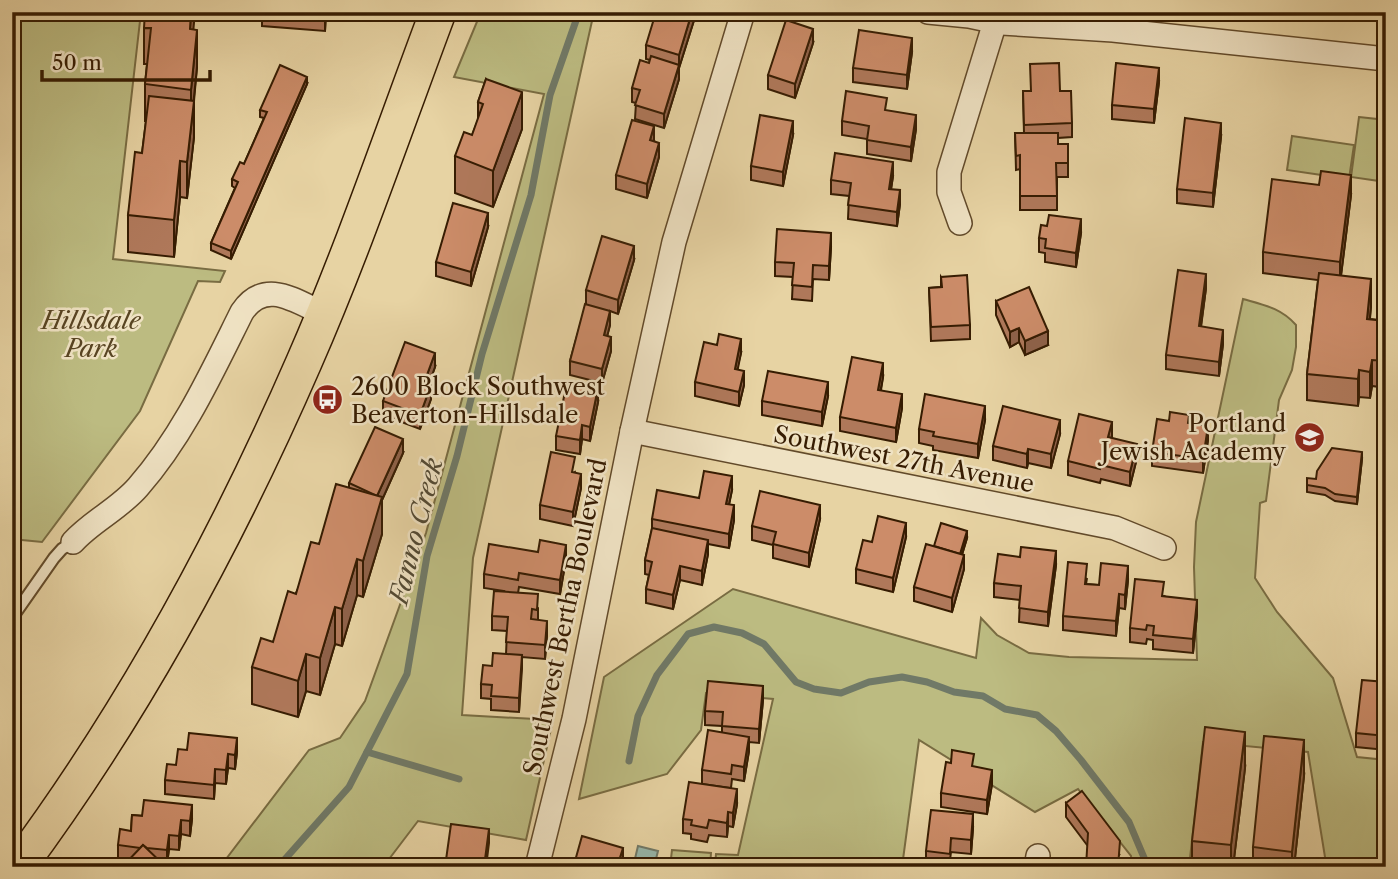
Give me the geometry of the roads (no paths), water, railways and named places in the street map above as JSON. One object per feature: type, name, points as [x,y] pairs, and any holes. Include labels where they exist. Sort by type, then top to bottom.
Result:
[{"type":"main road","points":[[18,867],[110,730],[195,587],[245,490],[324,314],[438,12]]},
{"type":"street","name":"Southwest Bertha Boulevard","points":[[537,867],[574,719],[632,432],[674,242],[743,12]]},
{"type":"street","points":[[928,12],[995,22],[1146,23],[1386,59]]},
{"type":"street","points":[[960,223],[949,192],[949,172],[995,22]]},
{"type":"street","points":[[73,542],[129,497],[164,455],[250,302],[264,294],[281,295],[324,314]]},
{"type":"street","name":"Southwest 27th Avenue","points":[[632,432],[1115,528],[1164,548]]},
{"type":"lane","points":[[12,618],[54,558],[73,542]]},
{"type":"waterway","name":"Fanno Creek","points":[[278,867],[349,787],[407,674],[427,556],[457,456],[482,354],[531,195],[550,95],[579,12]]},
{"type":"waterway","points":[[629,761],[638,716],[657,675],[688,634],[714,627],[742,633],[764,644],[796,682],[814,689],[841,693],[869,682],[902,677],[927,682],[954,692],[983,696],[1005,709],[1037,715],[1056,731],[1081,760],[1129,822],[1148,867]]},
{"type":"waterway","points":[[367,752],[459,779]]},
{"type":"place","name":"2600 Block Southwest Beaverton-Hillsdale","points":[[328,400]]},
{"type":"place","name":"Portland Jewish Academy","points":[[1309,437]]},
{"type":"park label","name":"Hillsdale Park","points":[[91,334]]}]
